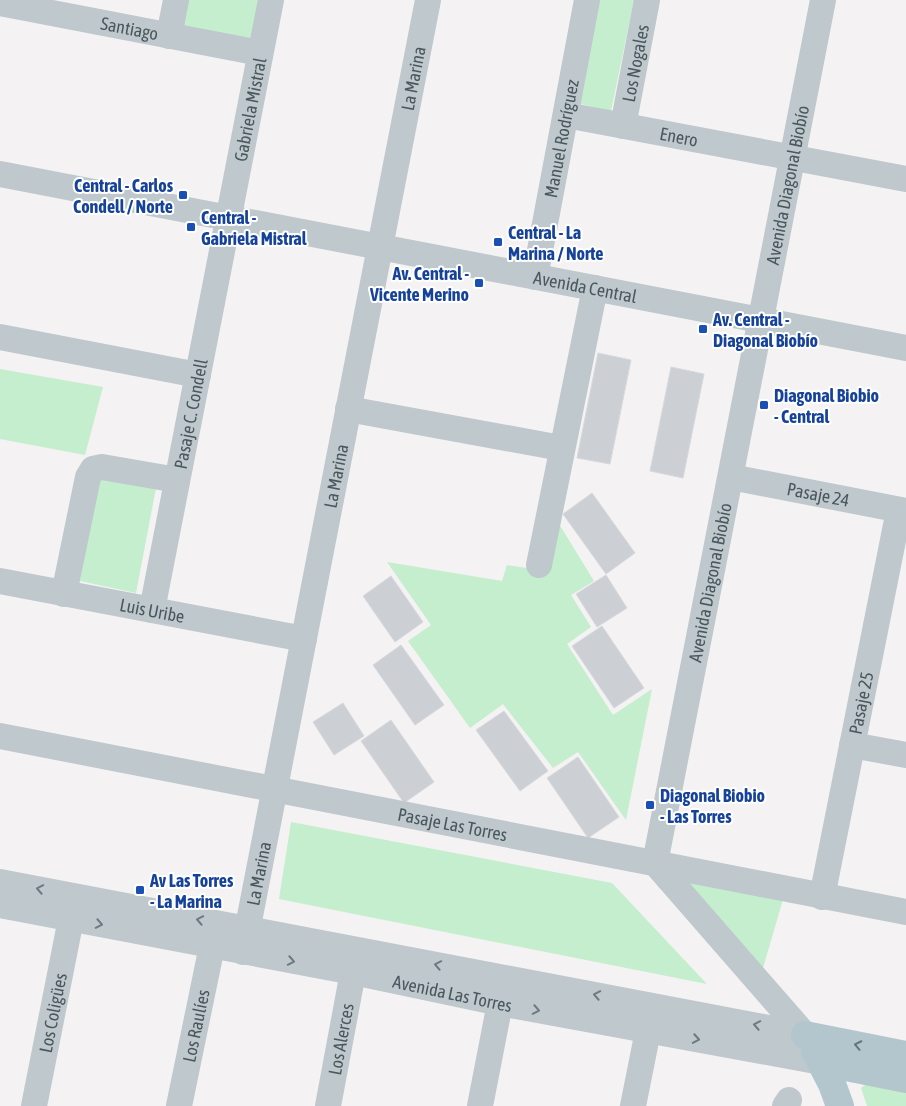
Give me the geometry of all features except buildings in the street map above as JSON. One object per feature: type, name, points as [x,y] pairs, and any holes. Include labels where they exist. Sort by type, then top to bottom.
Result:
[{"type":"main road","name":"Avenida Las Torres","points":[[805,1034],[906,1054]]},
{"type":"main road","points":[[805,1034],[821,1062],[840,1106]]},
{"type":"main road","name":"Avenida Las Torres","points":[[821,1062],[906,1079]]},
{"type":"street","points":[[169,36],[176,0]]},
{"type":"street","name":"Gabriela Mistral","points":[[229,218],[271,0]]},
{"type":"street","name":"La Marina","points":[[245,940],[428,0]]},
{"type":"street","name":"Manuel Rodríguez","points":[[535,277],[587,0]]},
{"type":"street","name":"Los Nogales","points":[[623,126],[647,0]]},
{"type":"street","name":"Avenida Diagonal Biobío","points":[[655,863],[823,0]]},
{"type":"street","name":"Santiago","points":[[16,4],[260,53]]},
{"type":"street","name":"Enero","points":[[566,115],[906,179]]},
{"type":"street","name":"Avenida Central","points":[[0,174],[906,348]]},
{"type":"street","name":"Pasaje C. Condell","points":[[152,610],[229,218]]},
{"type":"street","points":[[539,565],[594,288]]},
{"type":"street","points":[[0,337],[198,375]]},
{"type":"street","points":[[348,409],[561,448]]},
{"type":"street","points":[[64,594],[89,472],[97,467],[102,467],[177,480]]},
{"type":"street","name":"Pasaje 24","points":[[731,477],[902,511]]},
{"type":"street","name":"Pasaje 25","points":[[822,897],[902,511]]},
{"type":"street","name":"Luis Uribe","points":[[0,581],[304,639]]},
{"type":"street","name":"Pasaje Las Torres","points":[[0,736],[906,912]]},
{"type":"street","points":[[852,745],[906,755]]},
{"type":"street","points":[[655,863],[805,1034]]},
{"type":"street","name":"Avenida Las Torres","points":[[0,882],[245,940],[353,972],[500,1003],[821,1062]]},
{"type":"street","name":"Avenida Las Torres","points":[[0,905],[212,946],[245,940],[805,1034]]},
{"type":"street","name":"Los Coligües","points":[[34,1106],[71,919]]},
{"type":"street","name":"Los Raulíes","points":[[179,1106],[212,946]]},
{"type":"street","name":"Los Alerces","points":[[328,1106],[353,972]]},
{"type":"street","points":[[480,1106],[500,1003]]},
{"type":"street","points":[[633,1106],[648,1031]]},
{"type":"green space","points":[[188,0],[259,0],[252,41],[182,27]]},
{"type":"green space","points":[[595,0],[634,0],[611,111],[577,103]]},
{"type":"green space","points":[[0,369],[103,387],[85,455],[0,439]]},
{"type":"green space","points":[[99,476],[156,488],[136,593],[80,581]]},
{"type":"green space","points":[[559,524],[594,581],[571,595],[591,627],[567,644],[613,715],[652,689],[626,820],[578,752],[553,768],[503,704],[470,728],[408,641],[431,625],[387,562],[502,581],[507,565],[547,571]]},
{"type":"green space","points":[[291,822],[612,883],[707,984],[279,899]]},
{"type":"green space","points":[[683,878],[784,896],[763,968]]},
{"type":"green space","points":[[869,1082],[906,1091],[906,1106],[867,1106],[861,1088]]},
{"type":"place","name":"Central - Carlos Condell / Norte","points":[[183,195]]},
{"type":"place","name":"Central - Gabriela Mistral","points":[[191,227]]},
{"type":"place","name":"Central - La Marina / Norte","points":[[498,242]]},
{"type":"place","name":"Av. Central - Vicente Merino","points":[[479,283]]},
{"type":"place","name":"Av. Central - Diagonal Biobío","points":[[703,329]]},
{"type":"place","name":"Diagonal Biobio - Central","points":[[764,405]]},
{"type":"place","name":"Diagonal Biobio - Las Torres","points":[[650,805]]},
{"type":"place","name":"Av Las Torres - La Marina","points":[[140,890]]}]
